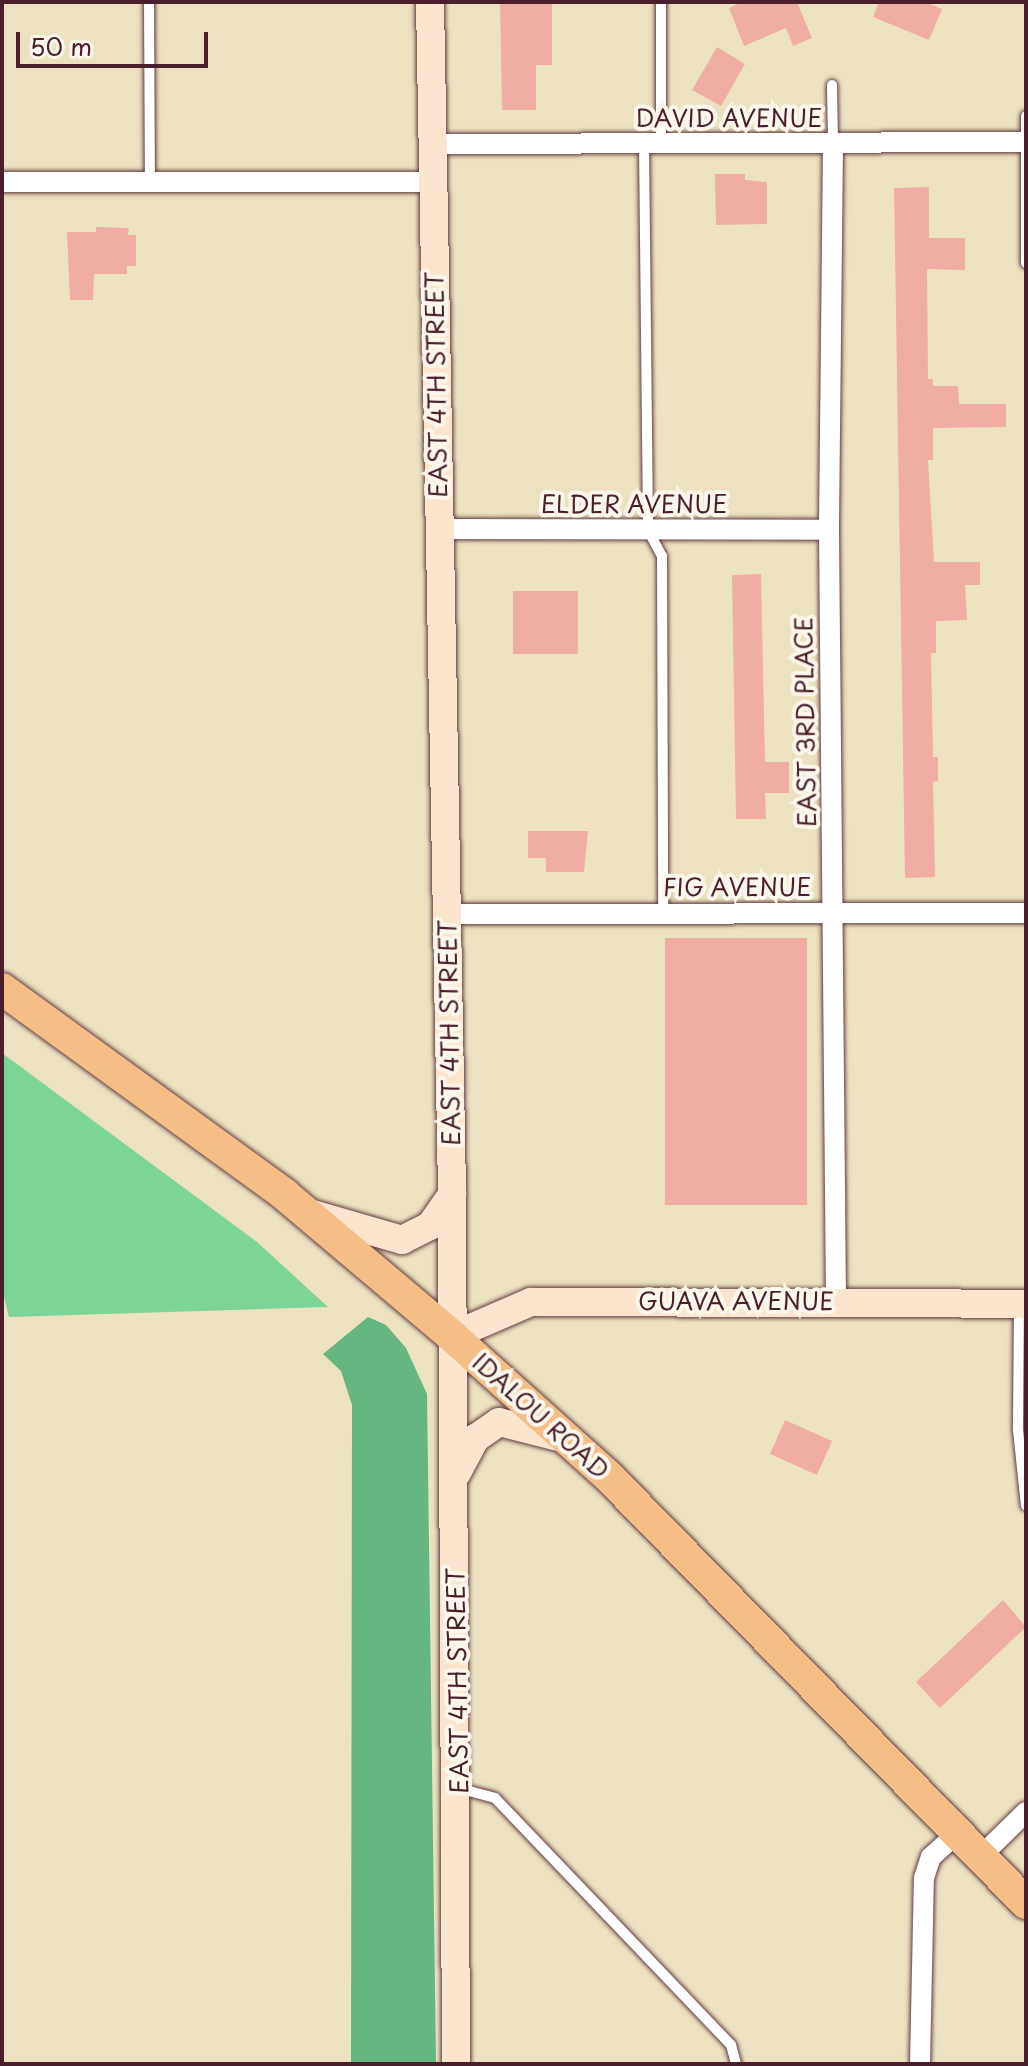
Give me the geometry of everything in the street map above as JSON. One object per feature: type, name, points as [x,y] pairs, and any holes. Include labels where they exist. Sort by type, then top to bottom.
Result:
[{"type":"main road","name":"IDALOU ROAD","points":[[2,989],[306,1212],[452,1336],[568,1440],[1026,1903]]},
{"type":"street","name":"EAST 4TH STREET","points":[[430,2],[452,1194],[458,1788],[456,2064]]},
{"type":"street","name":"DAVID AVENUE","points":[[432,144],[1026,142]]},
{"type":"street","name":"EAST 3RD PLACE","points":[[833,144],[829,530],[836,1300]]},
{"type":"street","points":[[2,182],[432,182]]},
{"type":"street","name":"ELDER AVENUE","points":[[438,529],[829,530]]},
{"type":"street","name":"FIG AVENUE","points":[[448,914],[1026,913]]},
{"type":"street","points":[[306,1212],[402,1240],[430,1226],[452,1194]]},
{"type":"street","name":"GUAVA AVENUE","points":[[452,1336],[531,1302],[836,1300],[1022,1304]]},
{"type":"street","points":[[455,1478],[476,1438],[499,1422],[568,1440]]},
{"type":"street","points":[[981,1856],[1026,1812]]},
{"type":"street","points":[[920,2064],[924,1878],[931,1857],[958,1833]]},
{"type":"lane","points":[[149,2],[150,182]]},
{"type":"lane","points":[[661,2],[652,143],[648,530],[662,556],[663,913]]},
{"type":"lane","points":[[832,85],[833,144]]},
{"type":"lane","points":[[1026,116],[1026,263]]},
{"type":"lane","points":[[1022,1304],[1018,1430],[1026,1506]]},
{"type":"lane","points":[[458,1788],[495,1798],[731,2045],[736,2064]]},
{"type":"green space","points":[[2,1053],[257,1242],[328,1307],[9,1317],[2,1289]]},
{"type":"green space","points":[[368,1317],[386,1325],[406,1348],[427,1394],[436,2064],[351,2064],[352,1405],[341,1371],[323,1354]]},
{"type":"building","points":[[500,2],[552,2],[552,65],[536,65],[536,110],[502,110]]},
{"type":"building","points":[[742,2],[797,2],[812,38],[793,46],[786,28],[744,46],[729,8]]},
{"type":"building","points":[[879,2],[925,2],[942,9],[929,40],[873,17]]},
{"type":"building","points":[[717,47],[745,64],[721,106],[692,90]]},
{"type":"building","points":[[715,174],[745,174],[745,180],[767,182],[767,224],[716,225]]},
{"type":"building","points":[[929,187],[929,238],[965,238],[965,270],[927,269],[928,379],[933,379],[933,386],[958,386],[959,404],[1006,404],[1006,427],[933,428],[933,460],[928,460],[934,562],[980,562],[980,585],[965,585],[967,620],[936,621],[936,653],[931,653],[933,757],[938,757],[938,781],[933,782],[935,877],[905,878],[894,188]]},
{"type":"building","points":[[96,227],[129,228],[128,235],[136,235],[136,266],[127,266],[127,274],[94,274],[93,300],[70,300],[67,232],[96,232]]},
{"type":"building","points":[[761,574],[765,762],[789,762],[789,793],[765,793],[766,819],[736,819],[732,575]]},
{"type":"building","points":[[513,591],[578,591],[578,654],[513,654]]},
{"type":"building","points":[[528,831],[588,831],[584,872],[546,872],[546,858],[528,858]]},
{"type":"building","points":[[665,938],[807,938],[807,1205],[665,1205]]},
{"type":"building","points":[[785,1420],[832,1441],[817,1475],[770,1454]]},
{"type":"building","points":[[1003,1600],[1026,1627],[940,1708],[916,1682]]}]
